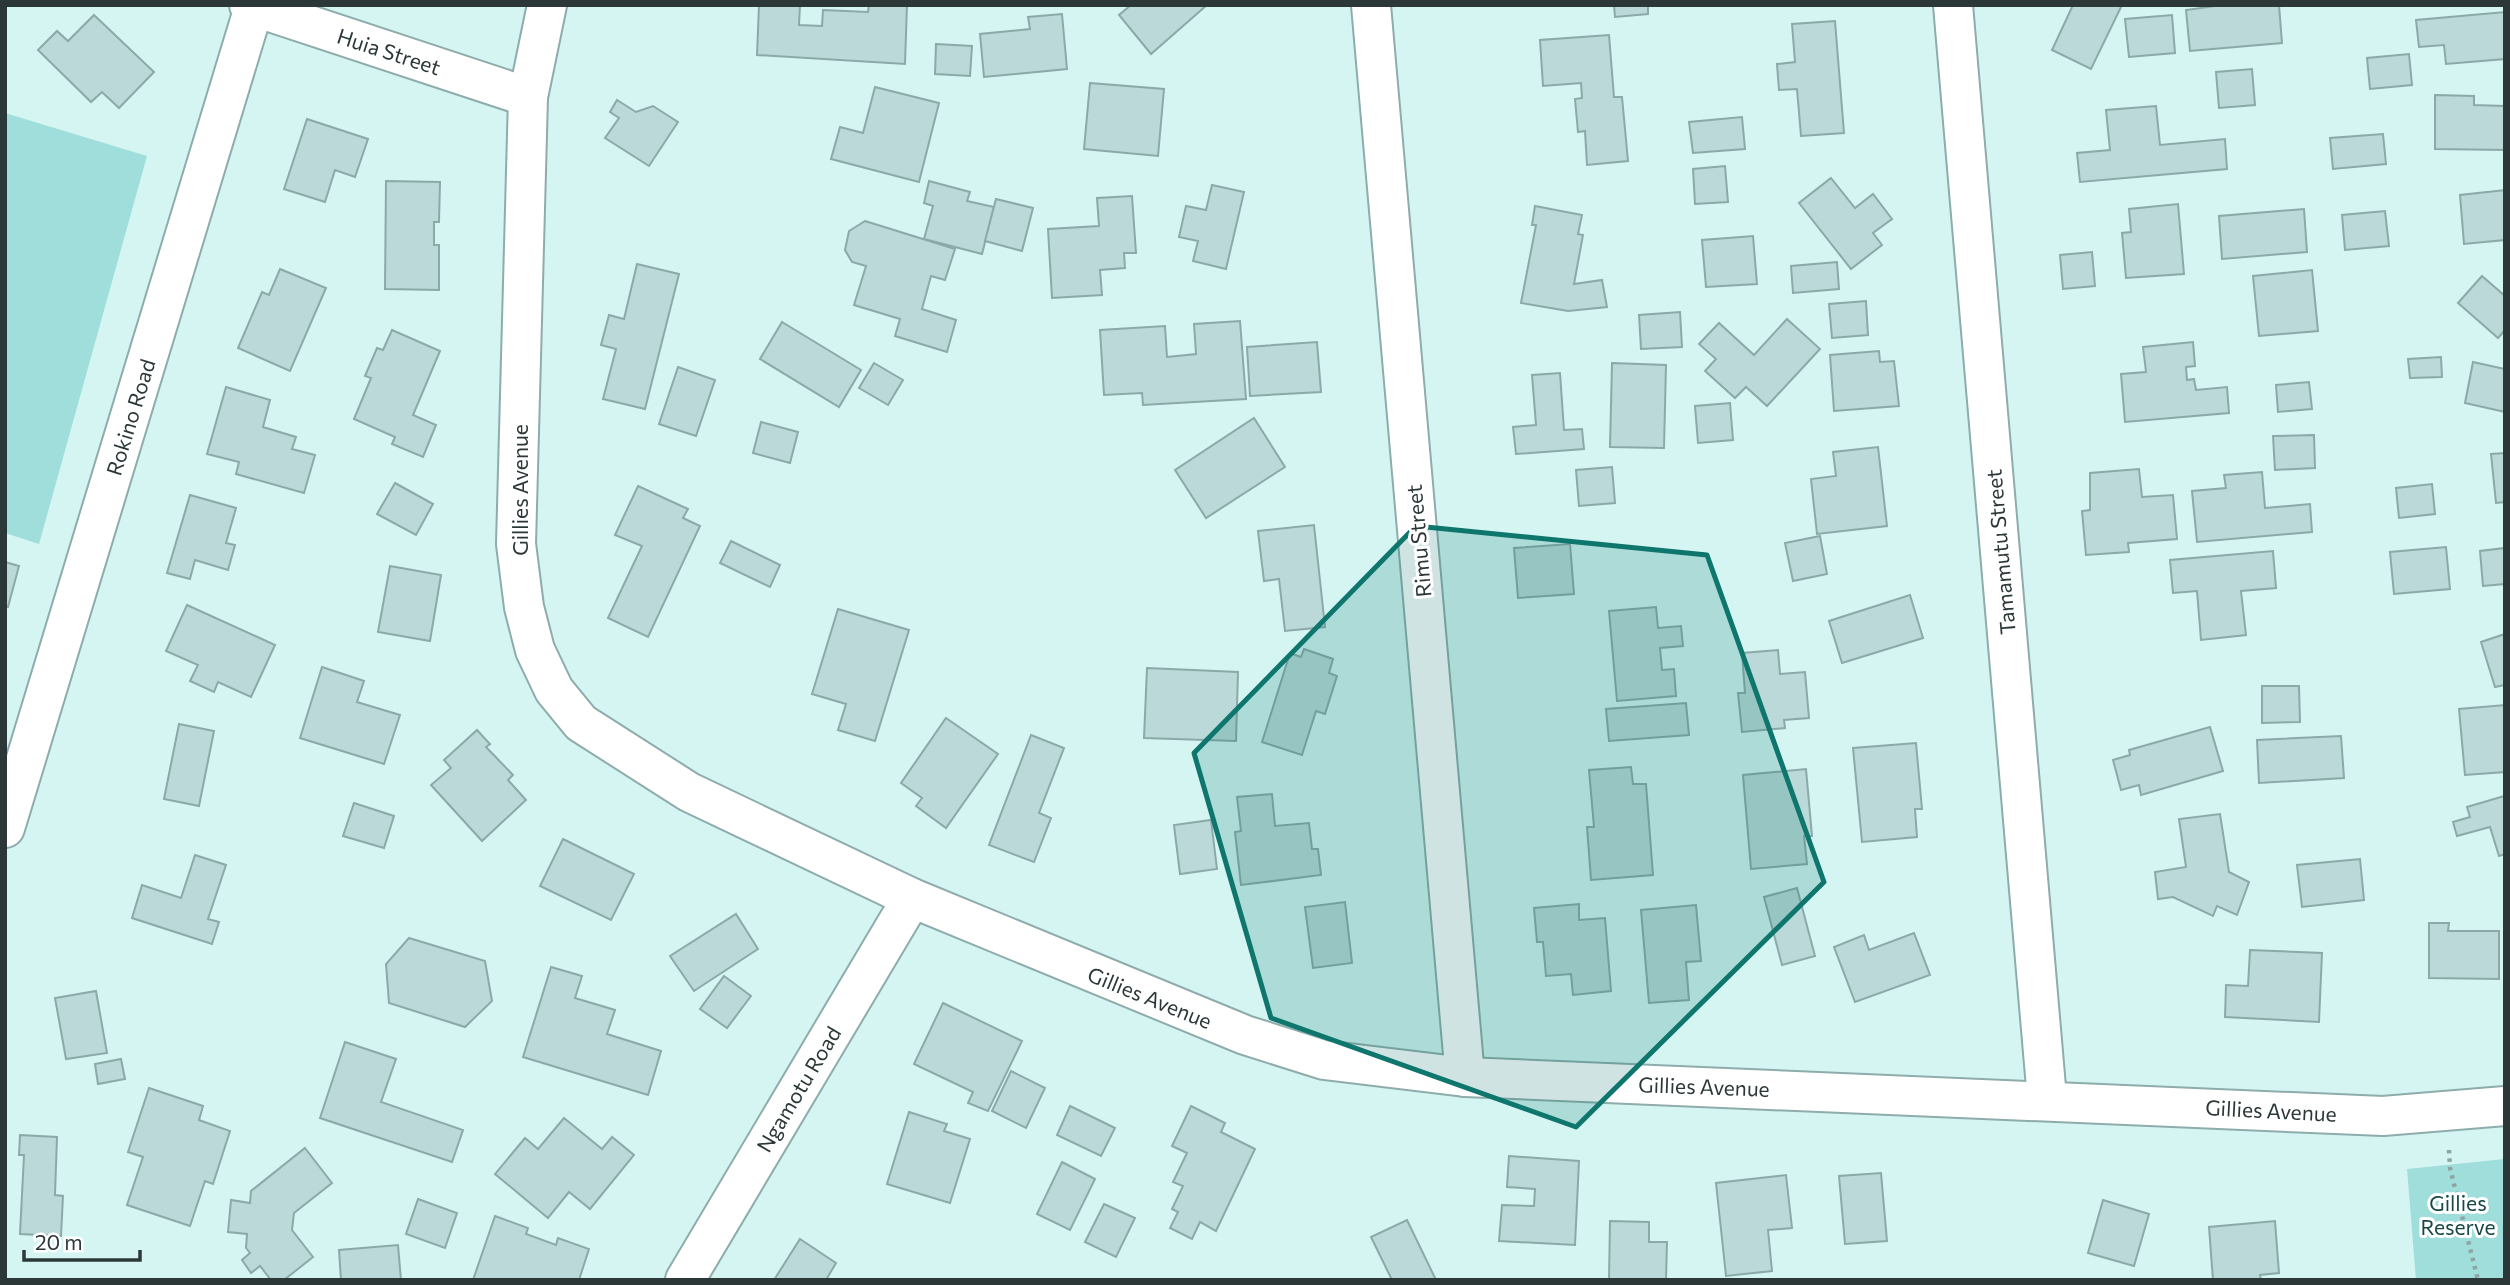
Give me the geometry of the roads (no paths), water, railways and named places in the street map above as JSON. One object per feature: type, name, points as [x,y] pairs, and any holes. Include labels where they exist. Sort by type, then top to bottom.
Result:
[{"type":"street","name":"Gillies Avenue","points":[[547,5],[528,97],[516,544],[524,607],[535,650],[554,690],[580,723],[626,755],[690,792],[912,898],[1245,1035],[1324,1060],[1465,1077],[2383,1116],[2505,1106]]},
{"type":"street","name":"Rimu Street","points":[[1371,5],[1465,1077]]},
{"type":"street","name":"Tamamutu Street","points":[[1953,5],[2047,1100]]},
{"type":"street","name":"Huia Street","points":[[251,6],[528,97]]},
{"type":"street","name":"Rokino Road","points":[[5,828],[251,6]]},
{"type":"street","name":"Ngamotu Road","points":[[685,1280],[912,898]]},
{"type":"park label","name":"Gillies Reserve","points":[[2458,1214]]}]
